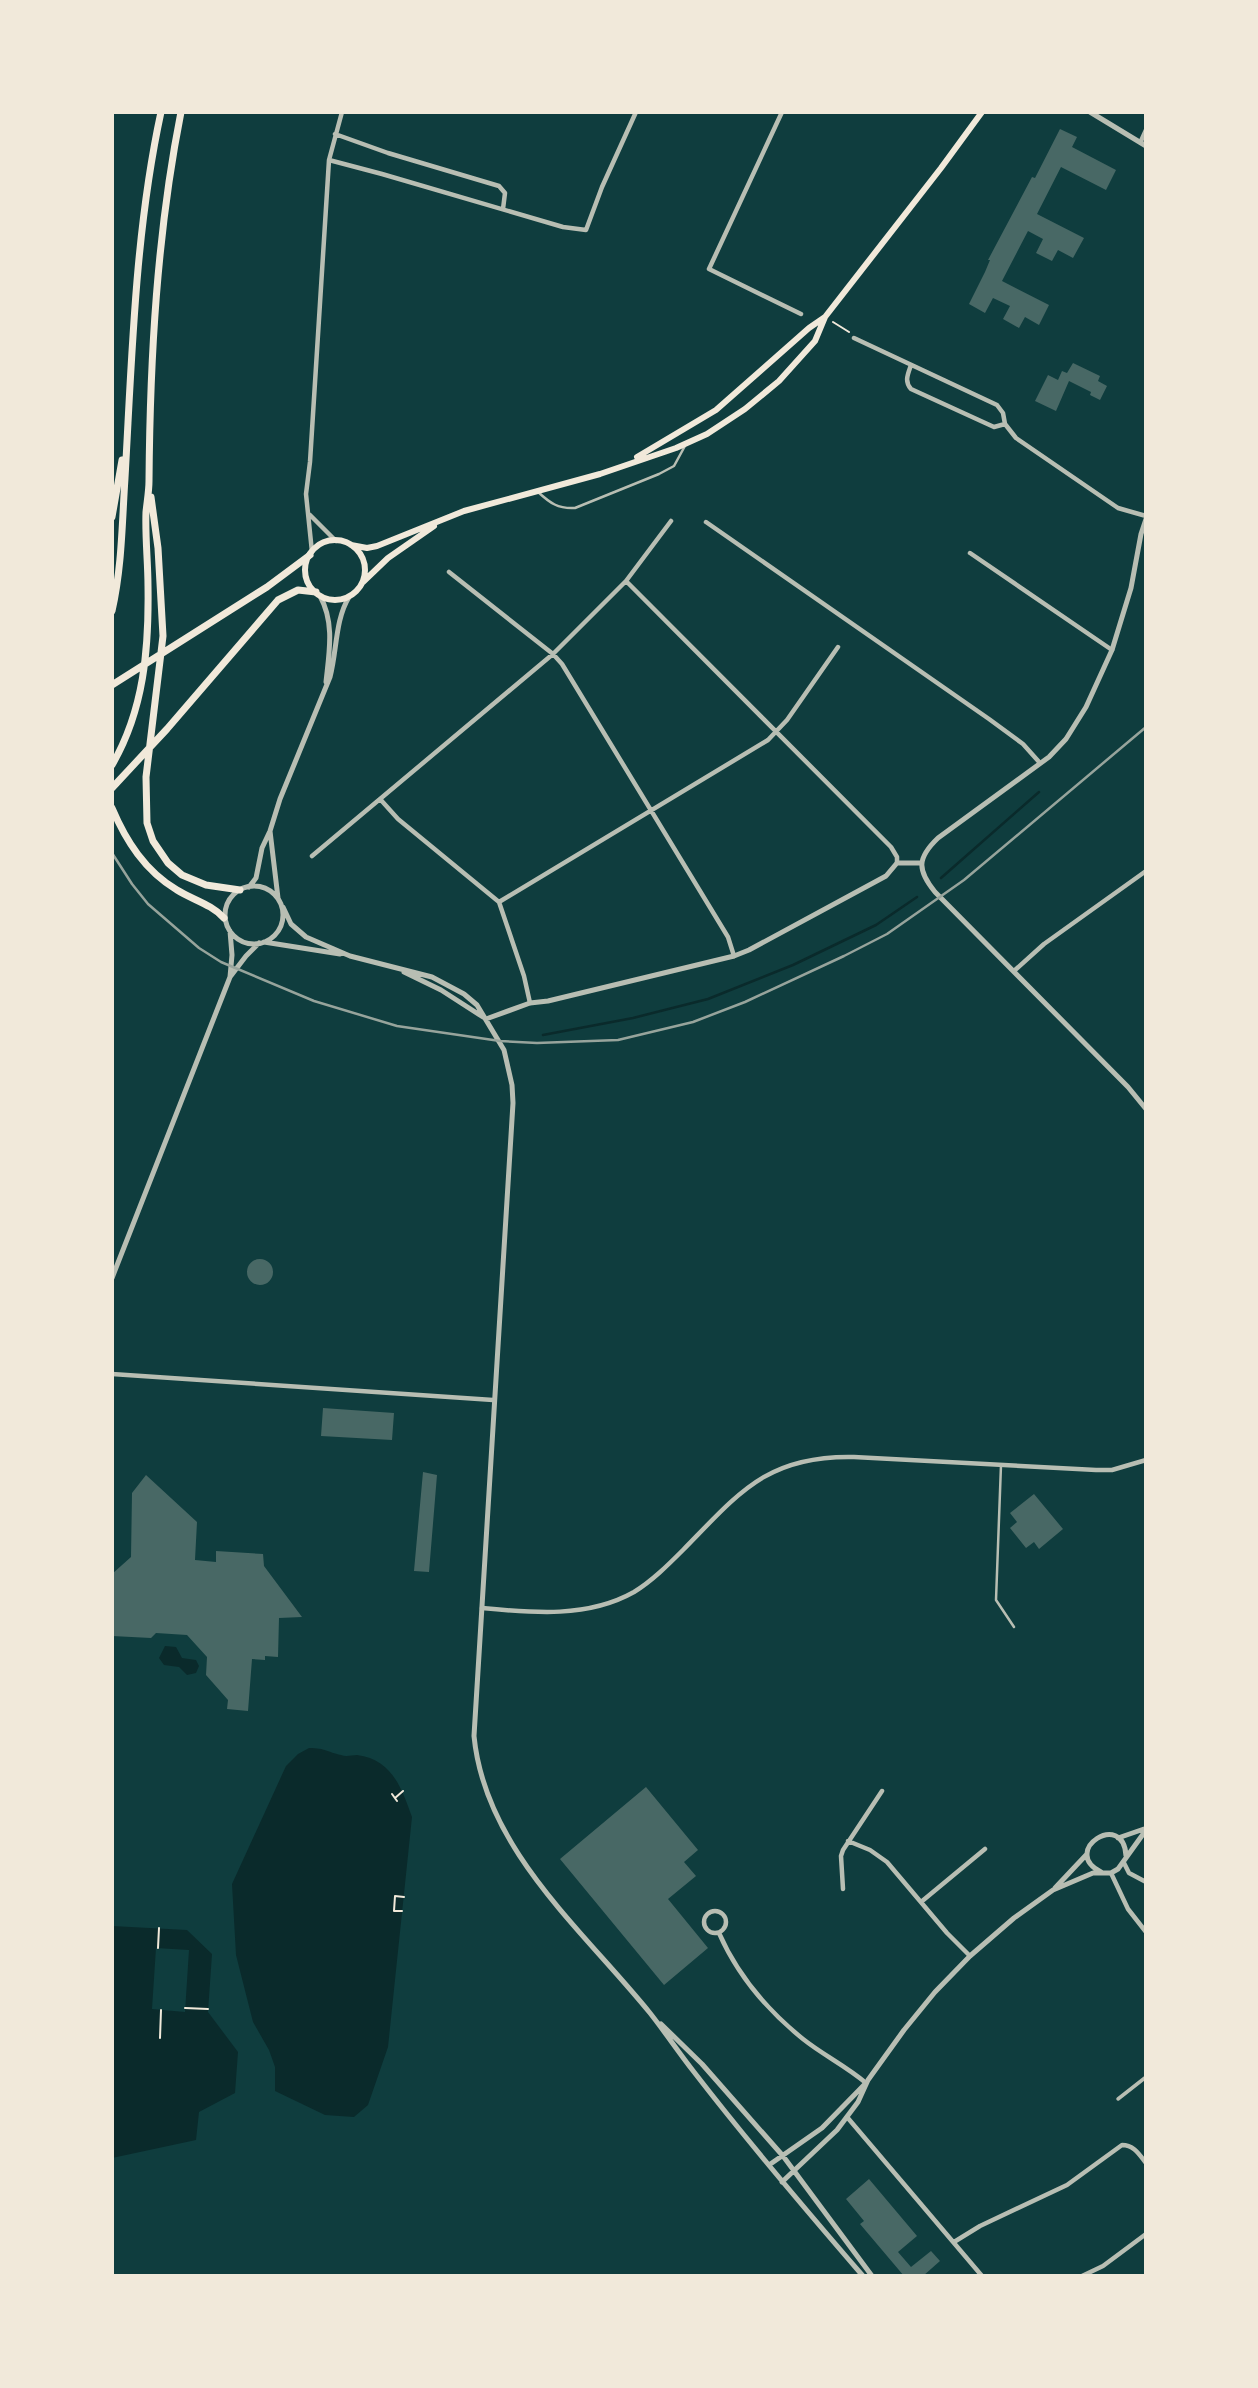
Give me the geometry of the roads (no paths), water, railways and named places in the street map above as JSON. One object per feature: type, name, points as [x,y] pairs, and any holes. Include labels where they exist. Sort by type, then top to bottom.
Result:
[{"type":"main road","points":[[112,611],[120,572],[133,332],[144,209],[161,112]]},
{"type":"main road","points":[[112,765],[131,728],[142,682],[148,622],[146,512],[150,482],[155,313],[166,207],[181,112]]},
{"type":"main road","points":[[112,685],[267,587],[322,544],[336,541],[374,547],[482,506],[600,474],[687,443],[707,434],[745,409],[779,381],[815,341],[825,317],[942,168],[982,112]]},
{"type":"main road","points":[[630,462],[716,410],[825,317]]},
{"type":"main road","points":[[112,517],[130,418]]},
{"type":"main road","points":[[150,482],[158,548],[163,636],[146,777],[147,823],[153,841],[168,863],[182,875],[206,885],[240,890]]},
{"type":"main road","points":[[112,788],[149,750],[278,600],[298,590],[338,600],[349,597],[388,558],[444,519]]},
{"type":"main road","points":[[351,545],[363,560],[365,572],[362,583]]},
{"type":"main road","points":[[311,554],[306,573],[309,584],[318,594]]},
{"type":"main road","points":[[112,808],[135,851],[159,878],[177,891],[217,910],[225,918]]},
{"type":"street","points":[[311,554],[310,515],[306,494],[329,160],[342,112]]},
{"type":"street","points":[[329,160],[564,227],[586,230],[636,112]]},
{"type":"street","points":[[782,112],[709,269],[801,314]]},
{"type":"street","points":[[1090,112],[1143,143],[1146,130]]},
{"type":"street","points":[[335,134],[499,186],[505,193],[503,209]]},
{"type":"street","points":[[854,338],[998,405],[1003,413],[1004,424],[1016,438],[1106,501],[1146,518],[1112,650],[1086,707],[1060,745],[1040,763],[938,838],[925,852],[921,863],[923,877],[935,892],[1128,1087],[1146,1109]]},
{"type":"street","points":[[911,365],[907,378],[911,389],[994,427],[1004,424]]},
{"type":"street","points":[[310,515],[336,541]]},
{"type":"street","points":[[312,856],[553,654],[626,581],[671,521]]},
{"type":"street","points":[[706,522],[989,719],[1023,744],[1040,763]]},
{"type":"street","points":[[970,553],[1112,650]]},
{"type":"street","points":[[1138,555],[1146,557]]},
{"type":"street","points":[[449,572],[562,664],[728,937],[734,956]]},
{"type":"street","points":[[486,1019],[530,1003],[734,956],[886,876],[897,863],[896,854],[891,847],[626,581]]},
{"type":"street","points":[[318,594],[327,608],[330,636],[326,685]]},
{"type":"street","points":[[249,887],[256,878],[262,848],[336,657],[343,608],[349,597]]},
{"type":"street","points":[[499,902],[750,751],[776,732],[838,647]]},
{"type":"street","points":[[380,799],[398,818],[499,902],[524,976],[530,1003]]},
{"type":"street","points":[[270,831],[278,898]]},
{"type":"street","points":[[897,863],[921,863]]},
{"type":"street","points":[[1014,971],[1044,944],[1146,871]]},
{"type":"street","points":[[230,978],[232,955],[225,907],[231,897],[240,890],[263,887],[272,890],[298,932],[351,956],[425,975],[449,985],[477,1005],[504,1050],[512,1085],[474,1735],[480,1772],[493,1809],[509,1841],[527,1866],[613,1972],[702,2064],[795,2170],[872,2276]]},
{"type":"street","points":[[112,1278],[230,978],[246,956],[261,943],[271,939],[281,928],[284,921],[283,907]]},
{"type":"street","points":[[230,931],[244,942],[351,956]]},
{"type":"street","points":[[112,1374],[493,1400]]},
{"type":"street","points":[[482,1608],[562,1612],[586,1609],[627,1595],[668,1565],[735,1497],[786,1465],[833,1457],[1104,1470],[1146,1460]]},
{"type":"street","points":[[843,1889],[841,1856],[881,1791]]},
{"type":"street","points":[[769,2165],[822,2128],[866,2083],[934,1992],[970,1955],[1053,1890],[1083,1876],[1118,1869],[1146,1829]]},
{"type":"street","points":[[1102,1872],[1094,1869],[1087,1853],[1095,1838],[1104,1835],[1118,1838],[1146,1829]]},
{"type":"street","points":[[1118,1838],[1123,1843],[1129,1873],[1146,1882]]},
{"type":"street","points":[[848,1841],[880,1855],[947,1933],[970,1955]]},
{"type":"street","points":[[921,1902],[985,1849]]},
{"type":"street","points":[[1053,1890],[1087,1853]]},
{"type":"street","points":[[1111,1872],[1128,1909],[1146,1932]]},
{"type":"street","points":[[716,1911],[723,1914],[727,1920],[725,1928],[719,1933],[711,1933],[705,1927],[704,1920],[709,1913],[716,1911]]},
{"type":"street","points":[[719,1933],[741,1975],[787,2024],[802,2038],[866,2083]]},
{"type":"street","points":[[650,2013],[782,2182],[863,2276]]},
{"type":"street","points":[[1118,2099],[1146,2077]]},
{"type":"street","points":[[782,2182],[828,2141],[858,2102],[866,2083]]},
{"type":"street","points":[[838,2110],[847,2117],[982,2276]]},
{"type":"street","points":[[954,2242],[980,2226],[1067,2185],[1122,2145],[1128,2145],[1135,2150],[1146,2163]]},
{"type":"street","points":[[1082,2276],[1103,2266],[1146,2234]]},
{"type":"lane","points":[[538,492],[551,504],[562,509],[575,508],[612,495],[674,466],[687,443]]},
{"type":"lane","points":[[1001,1465],[996,1600],[1014,1627]]},
{"type":"water","points":[[165,1646],[176,1647],[182,1658],[196,1660],[199,1666],[196,1673],[187,1675],[179,1667],[164,1665],[159,1658]]},
{"type":"water","points":[[309,1748],[323,1749],[343,1756],[357,1755],[379,1762],[394,1777],[412,1817],[388,2047],[368,2105],[354,2117],[325,2115],[275,2091],[275,2067],[253,2022],[236,1955],[232,1884],[286,1766]]},
{"type":"water","points":[[112,1926],[187,1930],[212,1954],[208,2012],[238,2052],[235,2093],[199,2112],[196,2140],[112,2158]],"holes":[[[156,1948],[189,1950],[185,2012],[152,2009]]]},
{"type":"waterway","points":[[941,878],[1039,792]]},
{"type":"waterway","points":[[543,1035],[633,1018],[708,999],[793,965],[876,925],[917,897]]},
{"type":"railway","points":[[112,853],[148,904],[199,948],[221,962],[314,1001],[397,1026],[500,1041],[537,1043],[618,1040],[693,1022],[745,1002],[887,934],[964,880],[1146,727]]}]
